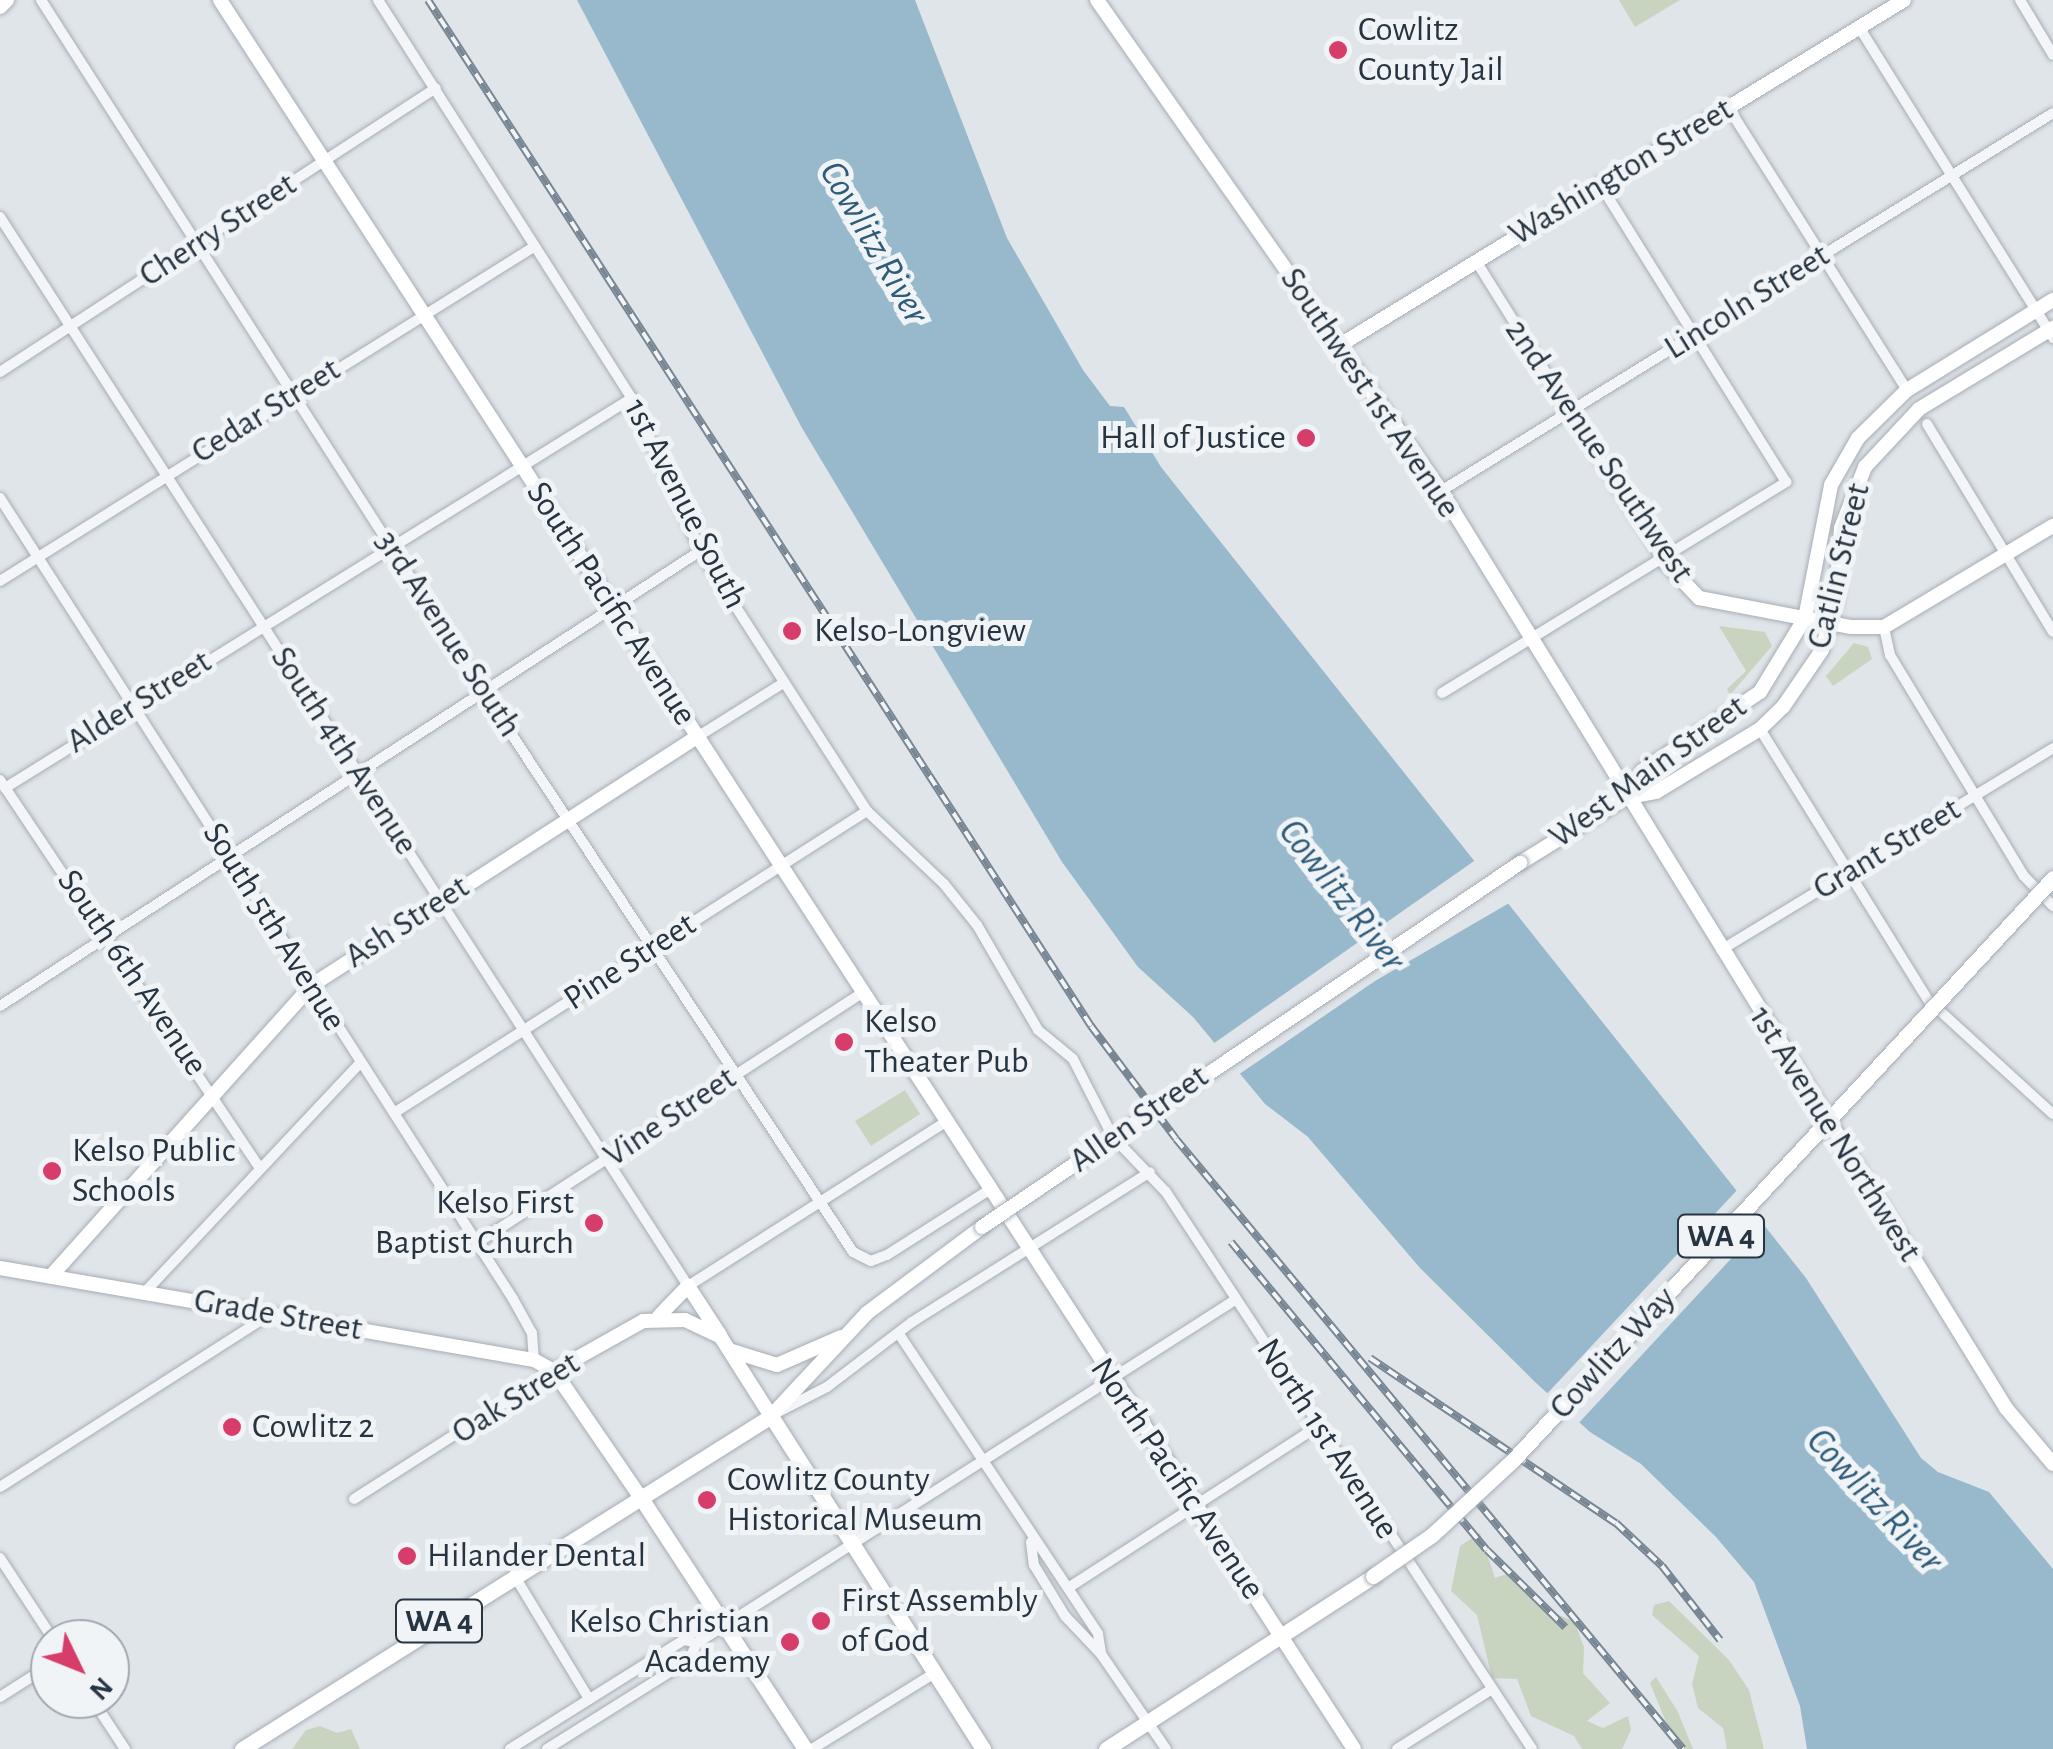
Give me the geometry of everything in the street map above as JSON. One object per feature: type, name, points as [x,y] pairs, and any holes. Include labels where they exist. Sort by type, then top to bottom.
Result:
[{"type":"main road","points":[[0,7],[7,0]]},
{"type":"main road","name":"South Pacific Avenue","points":[[220,0],[1002,1207]]},
{"type":"main road","name":"Southwest 1st Avenue","points":[[1096,0],[1441,491],[1625,798]]},
{"type":"main road","name":"Washington Street","points":[[1340,345],[1599,183],[1904,0]]},
{"type":"main road","name":"Catlin Street","points":[[1805,618],[1837,472],[1868,425],[1907,390],[2053,300]]},
{"type":"main road","name":"Catlin Street","points":[[1625,798],[1656,792],[1760,729],[1811,670],[1830,623],[1849,498],[1882,444],[1919,409],[2052,332]]},
{"type":"main road","points":[[1805,618],[1884,627],[2053,526]]},
{"type":"main road","name":"2nd Avenue Southwest","points":[[1662,559],[1699,598],[1805,618]]},
{"type":"main road","name":"West Main Street","points":[[1526,858],[1625,798],[1642,771],[1760,692],[1805,618]]},
{"type":"main road","name":"Ash Street","points":[[51,1276],[212,1092],[312,985],[697,738]]},
{"type":"main road","name":"1st Avenue Northwest","points":[[1625,798],[2006,1408],[2053,1464]]},
{"type":"main road","name":"Allen Street","points":[[242,1749],[771,1416],[890,1293],[1526,858]]},
{"type":"main road","name":"Cowlitz Way","points":[[1106,1749],[1432,1535],[1513,1460],[2053,878]]},
{"type":"main road","name":"North Pacific Avenue","points":[[1002,1207],[1192,1508],[1282,1634],[1354,1749]]},
{"type":"main road","name":"Grade Street","points":[[0,1268],[534,1360],[554,1370]]},
{"type":"main road","points":[[688,1286],[700,1296],[720,1336],[850,1545],[983,1749]]},
{"type":"main road","name":"Oak Street","points":[[554,1370],[659,1316],[688,1286]]},
{"type":"main road","points":[[659,1316],[685,1320],[720,1336]]},
{"type":"main road","points":[[731,1351],[778,1366],[848,1334]]},
{"type":"main road","points":[[554,1370],[808,1749]]},
{"type":"street","name":"3rd Avenue South","points":[[42,0],[483,691],[819,1203],[865,1260],[887,1255],[989,1190]]},
{"type":"street","name":"1st Avenue South","points":[[378,0],[632,398],[700,551],[782,683],[867,812],[944,884],[977,925],[1038,1030],[1073,1059],[1114,1136]]},
{"type":"street","points":[[2020,0],[2053,54]]},
{"type":"street","points":[[1859,28],[2052,332]]},
{"type":"street","name":"Cherry Street","points":[[0,372],[436,88]]},
{"type":"street","points":[[1728,107],[1907,390]]},
{"type":"street","name":"Lincoln Street","points":[[1441,491],[2053,114]]},
{"type":"street","points":[[1599,183],[1693,334]]},
{"type":"street","name":"South 4th Avenue","points":[[0,216],[688,1286]]},
{"type":"street","name":"Cedar Street","points":[[0,581],[292,394],[535,246]]},
{"type":"street","name":"2nd Avenue Southwest","points":[[1476,262],[1567,413],[1662,559]]},
{"type":"street","name":"Catlin Street","points":[[1442,692],[1786,482],[1693,334]]},
{"type":"street","name":"Alder Street","points":[[2,784],[632,398]]},
{"type":"street","points":[[1927,424],[2053,632]]},
{"type":"street","name":"South 5th Avenue","points":[[0,498],[477,1243],[532,1333],[534,1360]]},
{"type":"street","points":[[0,1006],[700,551]]},
{"type":"street","points":[[1884,627],[1890,655],[2024,876],[2053,906]]},
{"type":"street","name":"Ash Street","points":[[697,738],[782,683]]},
{"type":"street","points":[[1760,729],[1851,870],[1928,1000],[2053,1114]]},
{"type":"street","name":"Grant Street","points":[[1721,950],[2053,748]]},
{"type":"street","name":"South 6th Avenue","points":[[2,784],[109,934],[260,1168]]},
{"type":"street","name":"Pine Street","points":[[394,1114],[867,812]]},
{"type":"street","name":"Vine Street","points":[[477,1243],[863,992]]},
{"type":"street","points":[[145,1292],[360,1063]]},
{"type":"street","points":[[688,1286],[945,1122]]},
{"type":"street","name":"North 1st Avenue","points":[[1114,1136],[1150,1172],[1532,1749]]},
{"type":"street","name":"Allen Street","points":[[771,1416],[901,1337],[912,1322],[1150,1172]]},
{"type":"street","points":[[547,1749],[689,1660],[696,1643],[1235,1300]]},
{"type":"street","points":[[0,1487],[271,1313]]},
{"type":"street","points":[[901,1337],[1032,1541],[1098,1634],[1101,1654]]},
{"type":"street","name":"Oak Street","points":[[354,1499],[554,1370]]},
{"type":"street","points":[[1068,1588],[1320,1426]]},
{"type":"street","points":[[1032,1541],[1034,1565],[1065,1616],[1101,1654],[1166,1749]]},
{"type":"street","points":[[0,1558],[40,1619]]},
{"type":"street","points":[[514,1575],[589,1699]]},
{"type":"street","points":[[510,1749],[684,1640],[696,1643]]},
{"type":"street","points":[[808,1749],[933,1674]]},
{"type":"street","points":[[0,1696],[30,1677]]},
{"type":"street","points":[[1397,1749],[1492,1689]]},
{"type":"street","points":[[105,1719],[125,1749]]},
{"type":"green space","points":[[1619,0],[1680,0],[1635,27]]},
{"type":"green space","points":[[1719,626],[1765,632],[1772,646],[1730,695],[1727,689],[1746,671]]},
{"type":"green space","points":[[1854,643],[1868,647],[1872,659],[1833,686],[1826,676]]},
{"type":"green space","points":[[905,1090],[920,1114],[871,1146],[855,1121]]},
{"type":"green space","points":[[1480,1533],[1495,1578],[1512,1572],[1543,1609],[1574,1621],[1584,1647],[1583,1673],[1610,1703],[1587,1721],[1603,1728],[1628,1716],[1631,1730],[1622,1749],[1582,1749],[1574,1736],[1531,1716],[1517,1679],[1492,1678],[1477,1615],[1451,1591],[1460,1546]]},
{"type":"green space","points":[[1669,1601],[1729,1660],[1749,1690],[1764,1749],[1727,1749],[1723,1728],[1698,1708],[1692,1684],[1699,1656],[1652,1615],[1654,1605]]},
{"type":"green space","points":[[1656,1677],[1678,1712],[1693,1749],[1681,1749],[1670,1732],[1650,1683]]},
{"type":"green space","points":[[320,1726],[337,1733],[351,1729],[360,1749],[292,1749],[306,1730]]},
{"type":"water","name":"Cowlitz River","points":[[577,0],[915,0],[1007,238],[1083,370],[1110,406],[1124,407],[1161,467],[1806,1278],[1921,1458],[1938,1472],[1989,1492],[2053,1569],[2053,1749],[1807,1749],[1800,1706],[1754,1582],[1716,1537],[1641,1464],[1590,1432],[1535,1382],[1420,1268],[1308,1137],[1265,1104],[1193,1017],[1138,967],[1062,862],[802,428]]},
{"type":"pier","points":[[1477,859],[1511,902],[1375,981],[1235,1077],[1210,1046]]},
{"type":"pier","points":[[1739,1188],[1766,1221],[1576,1426],[1544,1397]]},
{"type":"railway","points":[[428,0],[1091,1026],[1176,1139],[1683,1749]]},
{"type":"railway","points":[[1231,1242],[1487,1550],[1565,1627]]},
{"type":"railway","points":[[1370,1358],[1616,1523],[1662,1566],[1720,1640]]},
{"type":"place","name":"Cowlitz County Jail","points":[[1338,50]]},
{"type":"place","name":"Hall of Justice","points":[[1306,438]]},
{"type":"place","name":"Kelso-Longview","points":[[792,631]]},
{"type":"place","name":"Kelso Theater Pub","points":[[844,1042]]},
{"type":"place","name":"Kelso Public Schools","points":[[52,1171]]},
{"type":"place","name":"Kelso First Baptist Church","points":[[594,1223]]},
{"type":"place","name":"Cowlitz 2","points":[[232,1427]]},
{"type":"place","name":"Cowlitz County Historical Museum","points":[[707,1500]]},
{"type":"place","name":"Hilander Dental","points":[[407,1556]]},
{"type":"place","name":"First Assembly of God","points":[[821,1621]]},
{"type":"place","name":"Kelso Christian Academy","points":[[790,1642]]}]
